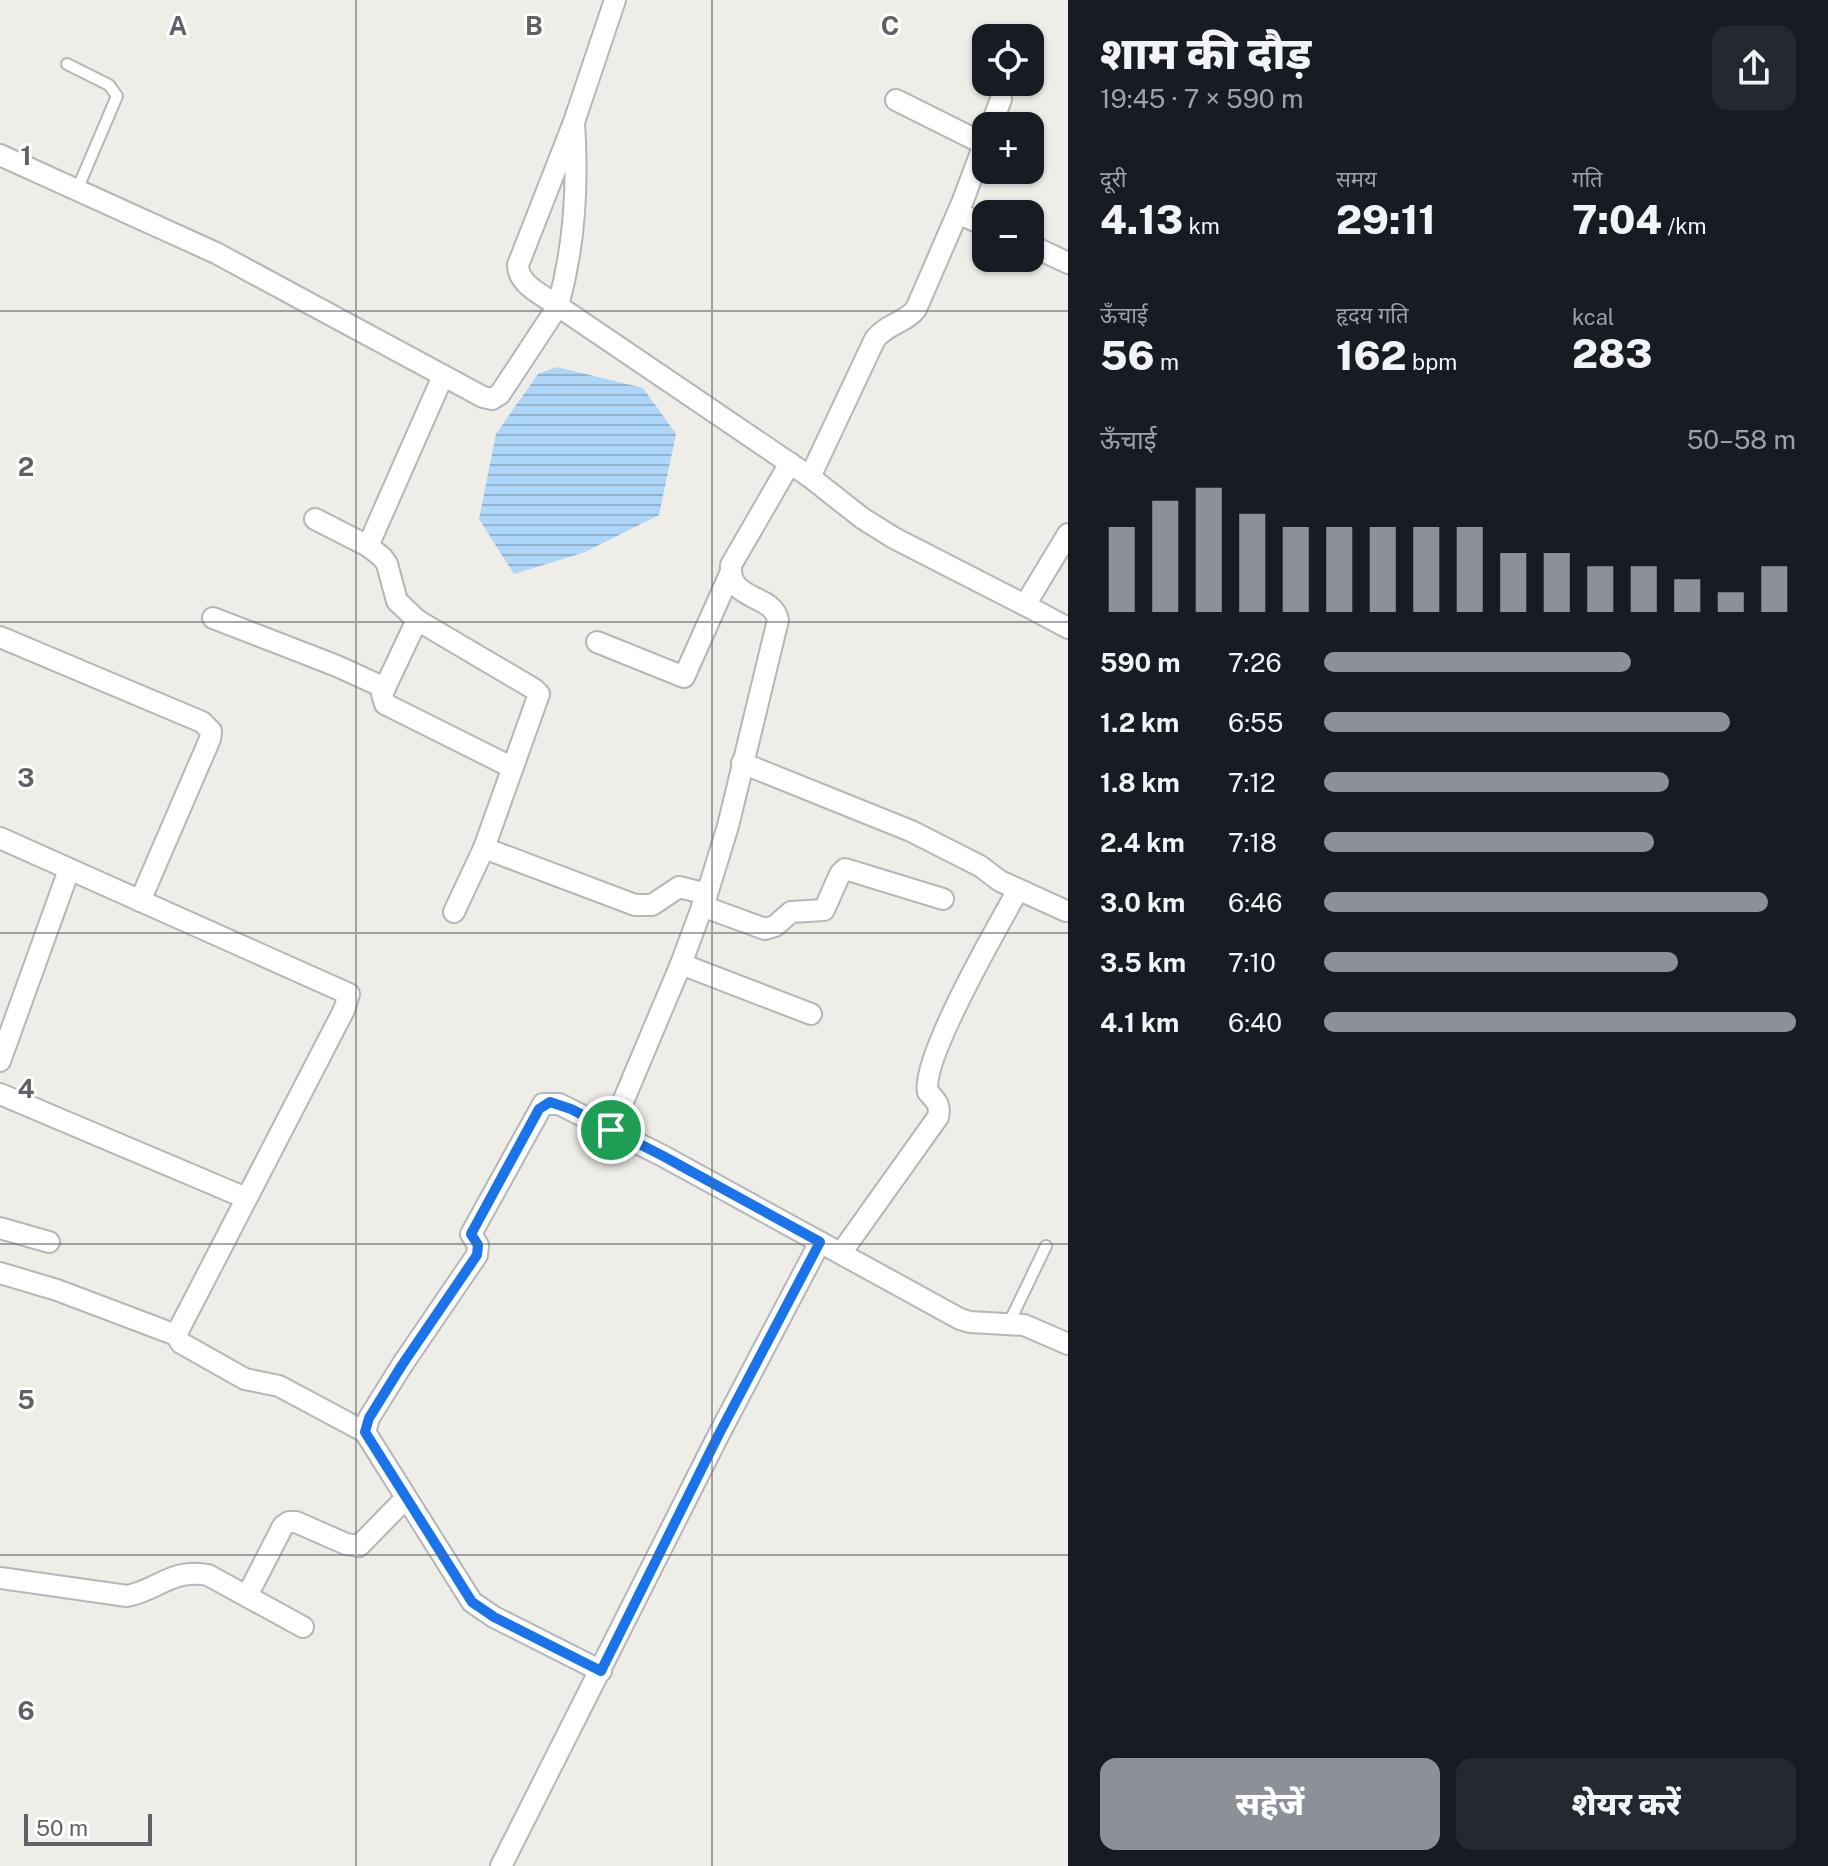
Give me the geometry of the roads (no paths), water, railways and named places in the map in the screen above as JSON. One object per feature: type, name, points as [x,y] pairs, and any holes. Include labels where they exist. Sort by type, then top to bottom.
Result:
[{"type":"street","points":[[615,0],[574,122],[518,265],[518,274],[558,306],[810,477],[862,518],[894,538],[1068,628]]},
{"type":"street","points":[[996,112],[1001,99]]},
{"type":"street","points":[[896,100],[972,130]]},
{"type":"street","points":[[0,155],[216,253],[443,376],[492,399],[500,394],[558,306],[567,273],[574,225],[578,173],[574,122]]},
{"type":"street","points":[[810,477],[875,339],[881,331],[911,315],[916,309],[972,176]]},
{"type":"street","points":[[958,213],[972,220]]},
{"type":"street","points":[[1044,252],[1068,263]]},
{"type":"street","points":[[368,546],[443,376]]},
{"type":"street","points":[[597,642],[684,677],[730,574],[731,565],[790,463]]},
{"type":"street","points":[[315,519],[368,546],[387,564],[397,601],[417,620],[539,694],[484,848],[454,912]]},
{"type":"street","points":[[1025,605],[1068,534]]},
{"type":"street","points":[[611,1130],[705,900],[728,826],[778,620],[772,608],[740,590],[730,574]]},
{"type":"street","points":[[213,618],[385,688]]},
{"type":"street","points":[[417,620],[385,688],[383,700],[389,707],[511,767]]},
{"type":"street","points":[[0,637],[202,722],[211,731],[140,901]]},
{"type":"street","points":[[742,763],[911,831],[980,866],[1000,881],[1066,911]]},
{"type":"street","points":[[0,838],[346,990],[349,994],[344,1010],[176,1335]]},
{"type":"street","points":[[484,848],[635,905],[652,905],[679,887],[765,929],[775,926],[791,912],[824,910],[845,869],[943,899]]},
{"type":"street","points":[[0,1061],[69,870]]},
{"type":"street","points":[[841,1253],[938,1117],[940,1109],[928,1092],[928,1076],[964,987],[1018,890]]},
{"type":"street","points":[[681,964],[811,1014]]},
{"type":"street","points":[[0,1094],[246,1198]]},
{"type":"street","points":[[365,1432],[369,1418],[402,1365],[477,1255],[478,1245],[471,1234],[539,1109],[550,1102],[611,1130],[960,1319],[1009,1323],[1040,1331],[1068,1344]]},
{"type":"street","points":[[0,1228],[49,1242]]},
{"type":"street","points":[[501,1866],[718,1436],[820,1242]]},
{"type":"street","points":[[0,1273],[57,1290],[176,1335],[181,1343],[245,1379],[279,1386],[365,1432],[472,1602],[494,1617],[601,1671]]},
{"type":"street","points":[[247,1596],[283,1526],[289,1522],[359,1546],[406,1498]]},
{"type":"street","points":[[0,1578],[127,1596],[139,1594],[172,1576],[197,1573],[208,1575],[303,1627]]},
{"type":"lane","points":[[67,64],[109,85],[117,96],[77,190]]},
{"type":"lane","points":[[1009,1323],[1046,1246]]},
{"type":"water","points":[[557,367],[643,388],[676,434],[659,515],[585,552],[514,574],[479,519],[496,434],[538,374]]}]
